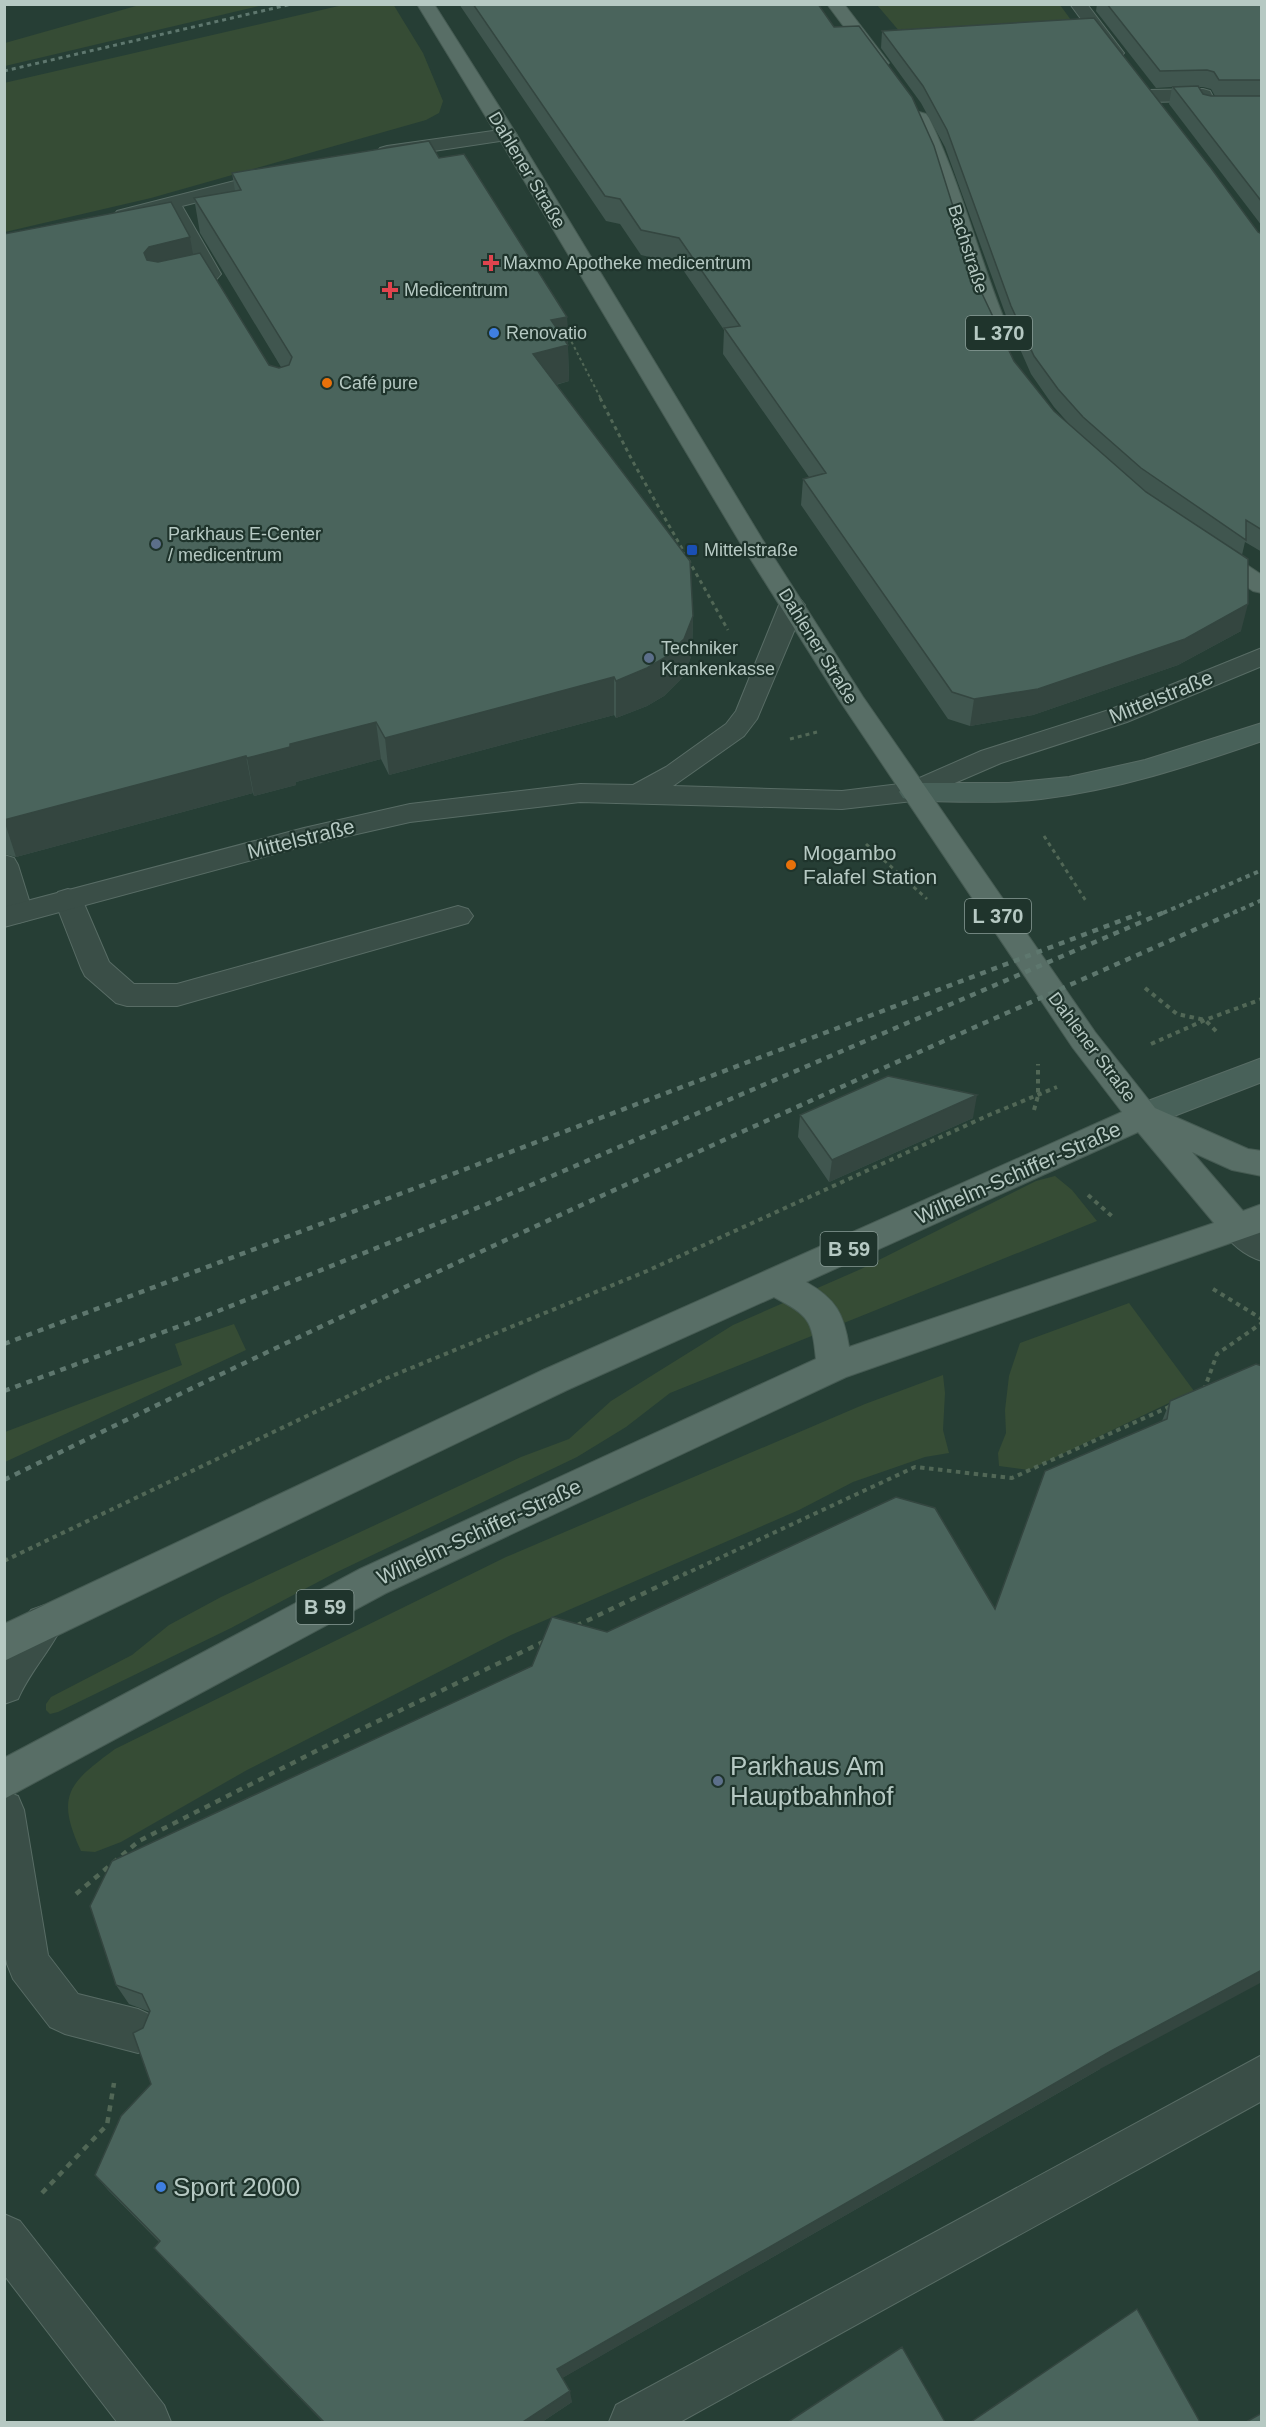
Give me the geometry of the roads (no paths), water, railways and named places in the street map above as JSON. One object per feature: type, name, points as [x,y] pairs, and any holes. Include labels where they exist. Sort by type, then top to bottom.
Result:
[{"type":"main road","name":"Dahlener Straße","points":[[425,4],[792,604],[913,792],[1078,1031],[1143,1116],[1254,1231]]},
{"type":"main road","points":[[836,4],[892,80]]},
{"type":"main road","name":"Bachstraße","points":[[906,99],[920,119],[943,170],[987,308],[1011,359]]},
{"type":"main road","points":[[1197,543],[1262,586]]},
{"type":"main road","name":"Dahlener Straße","points":[[1143,1116],[1244,1161],[1262,1164]]},
{"type":"main road","name":"Wilhelm-Schiffer-Straße","points":[[4,1644],[45,1622],[555,1380],[1143,1116]]},
{"type":"main road","name":"Wilhelm-Schiffer-Straße","points":[[4,1780],[373,1581],[834,1367],[1254,1231]]},
{"type":"main road","points":[[776,1282],[816,1303],[829,1322],[834,1367]]},
{"type":"street","points":[[1078,4],[1164,114]]},
{"type":"street","points":[[1149,96],[1203,95],[1207,105],[1262,105]]},
{"type":"street","points":[[370,155],[507,135]]},
{"type":"street","points":[[103,220],[292,172]]},
{"type":"street","points":[[170,202],[222,294]]},
{"type":"street","points":[[173,288],[202,281],[210,274]]},
{"type":"street","points":[[639,794],[676,773],[735,730],[748,713],[792,604]]},
{"type":"street","name":"Mittelstraße","points":[[11,915],[304,837],[410,813],[580,793],[842,800],[913,792],[992,757],[1118,716],[1262,656]]},
{"type":"street","points":[[913,792],[1041,790],[1140,770],[1205,752],[1262,732]]},
{"type":"street","points":[[4,865],[11,915]]},
{"type":"street","points":[[68,899],[96,968],[127,995],[177,995],[458,916]]},
{"type":"street","name":"Wilhelm-Schiffer-Straße","points":[[1143,1116],[1262,1069]]},
{"type":"street","name":"Wilhelm-Schiffer-Straße","points":[[4,1686],[11,1670],[45,1622]]},
{"type":"street","points":[[4,1810],[15,1945],[65,2012],[138,2031]]},
{"type":"street","points":[[633,2422],[1262,2077]]},
{"type":"street","points":[[4,2237],[147,2422]]},
{"type":"railway","points":[[4,71],[292,4]]},
{"type":"railway","points":[[1163,913],[1262,870]]},
{"type":"railway","points":[[1233,913],[1262,900]]},
{"type":"railway","points":[[4,1391],[188,1323],[487,1204],[1167,911]]},
{"type":"railway","points":[[4,1480],[463,1260],[926,1049],[1237,911]]},
{"type":"railway","points":[[4,1344],[1141,913]]},
{"type":"place","name":"Maxmo Apotheke medicentrum","points":[[491,263]]},
{"type":"place","name":"Medicentrum","points":[[390,290]]},
{"type":"place","name":"Renovatio","points":[[494,333]]},
{"type":"place","name":"Café pure","points":[[327,383]]},
{"type":"place","name":"Parkhaus E-Center / medicentrum","points":[[156,544]]},
{"type":"place","name":"Mittelstraße","points":[[692,550]]},
{"type":"place","name":"Techniker Krankenkasse","points":[[649,658]]},
{"type":"place","name":"Mogambo Falafel Station","points":[[791,865]]},
{"type":"place","name":"Parkhaus Am Hauptbahnhof","points":[[718,1781]]},
{"type":"place","name":"Sport 2000","points":[[161,2187]]}]
